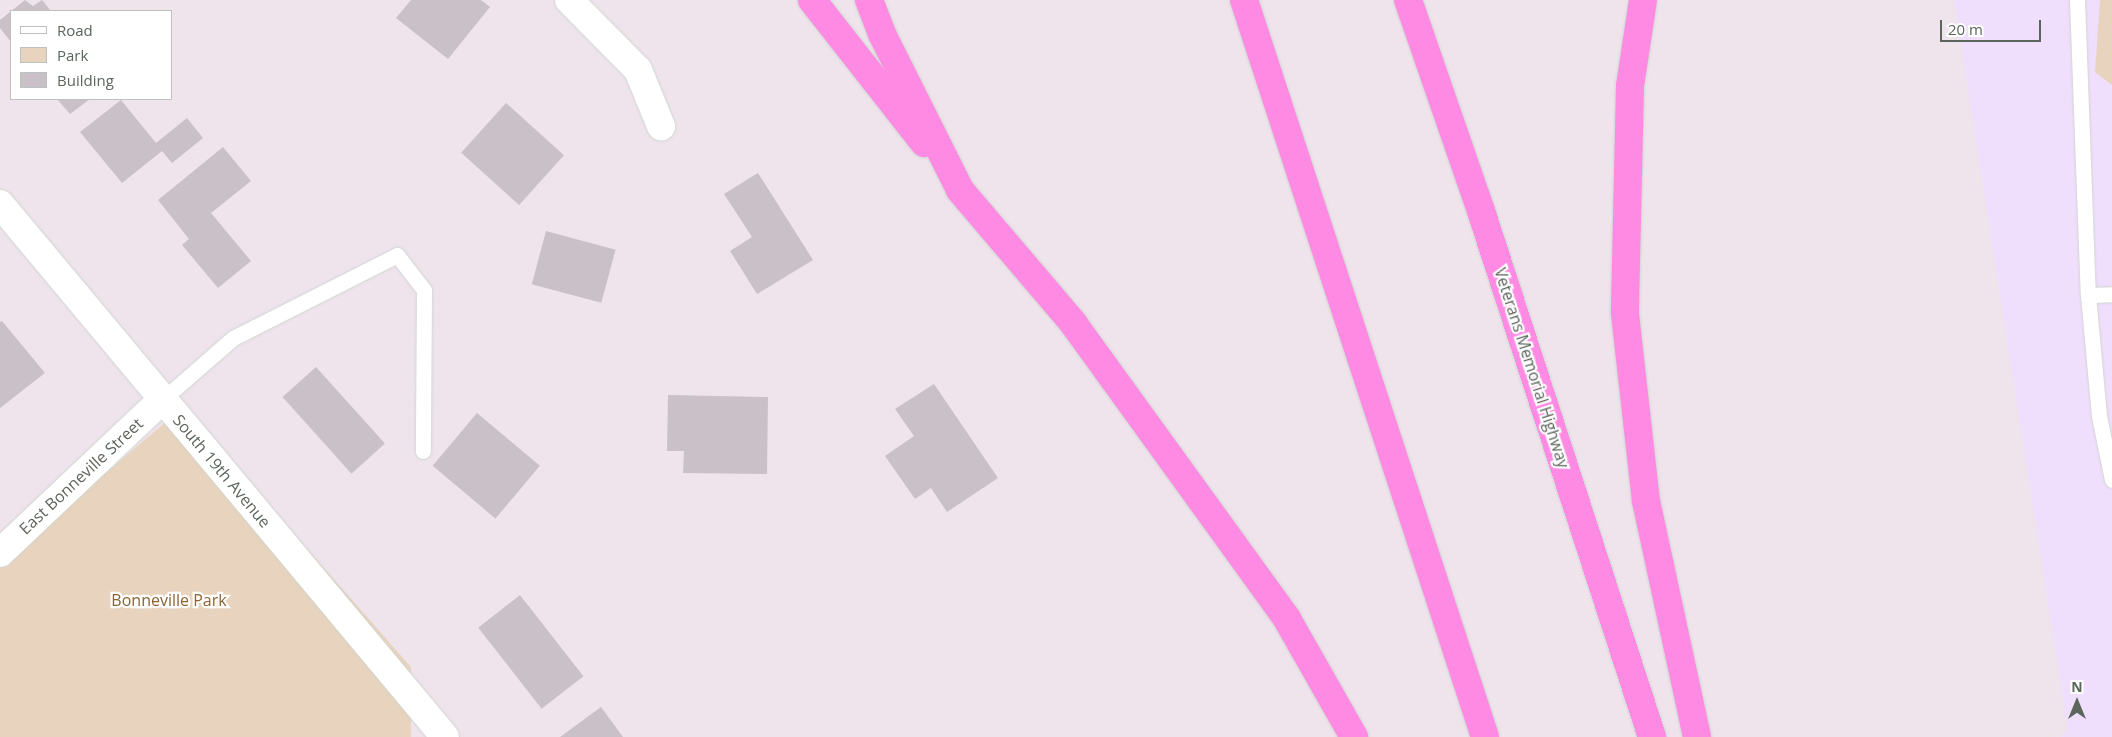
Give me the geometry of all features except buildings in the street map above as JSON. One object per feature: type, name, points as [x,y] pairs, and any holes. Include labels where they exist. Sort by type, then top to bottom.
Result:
[{"type":"highway","points":[[812,0],[960,190],[1073,323],[1287,619],[1354,737]]},
{"type":"highway","points":[[869,0],[882,34],[960,190]]},
{"type":"highway","points":[[1244,0],[1485,737]]},
{"type":"highway","name":"Veterans Memorial Highway","points":[[1408,0],[1484,220],[1652,737]]},
{"type":"highway","points":[[1643,0],[1630,86],[1624,314],[1646,501],[1697,737]]},
{"type":"street","points":[[570,0],[638,70],[661,126]]},
{"type":"street","name":"South 19th Avenue","points":[[0,204],[445,737]]},
{"type":"street","name":"East Bonneville Street","points":[[0,553],[162,400]]},
{"type":"lane","points":[[2076,0],[2088,295],[2106,416],[2112,480]]},
{"type":"lane","points":[[162,400],[233,338],[397,255],[424,290],[423,451]]},
{"type":"lane","points":[[2088,295],[2112,294]]},
{"type":"shaded area","points":[[1954,0],[2112,0],[2112,737],[2060,737],[2068,731]]},
{"type":"green space","points":[[2100,0],[2112,0],[2112,85],[2095,72]]},
{"type":"green space","name":"Bonneville Park","points":[[174,415],[190,416],[411,667],[411,737],[0,737],[0,563]]}]
